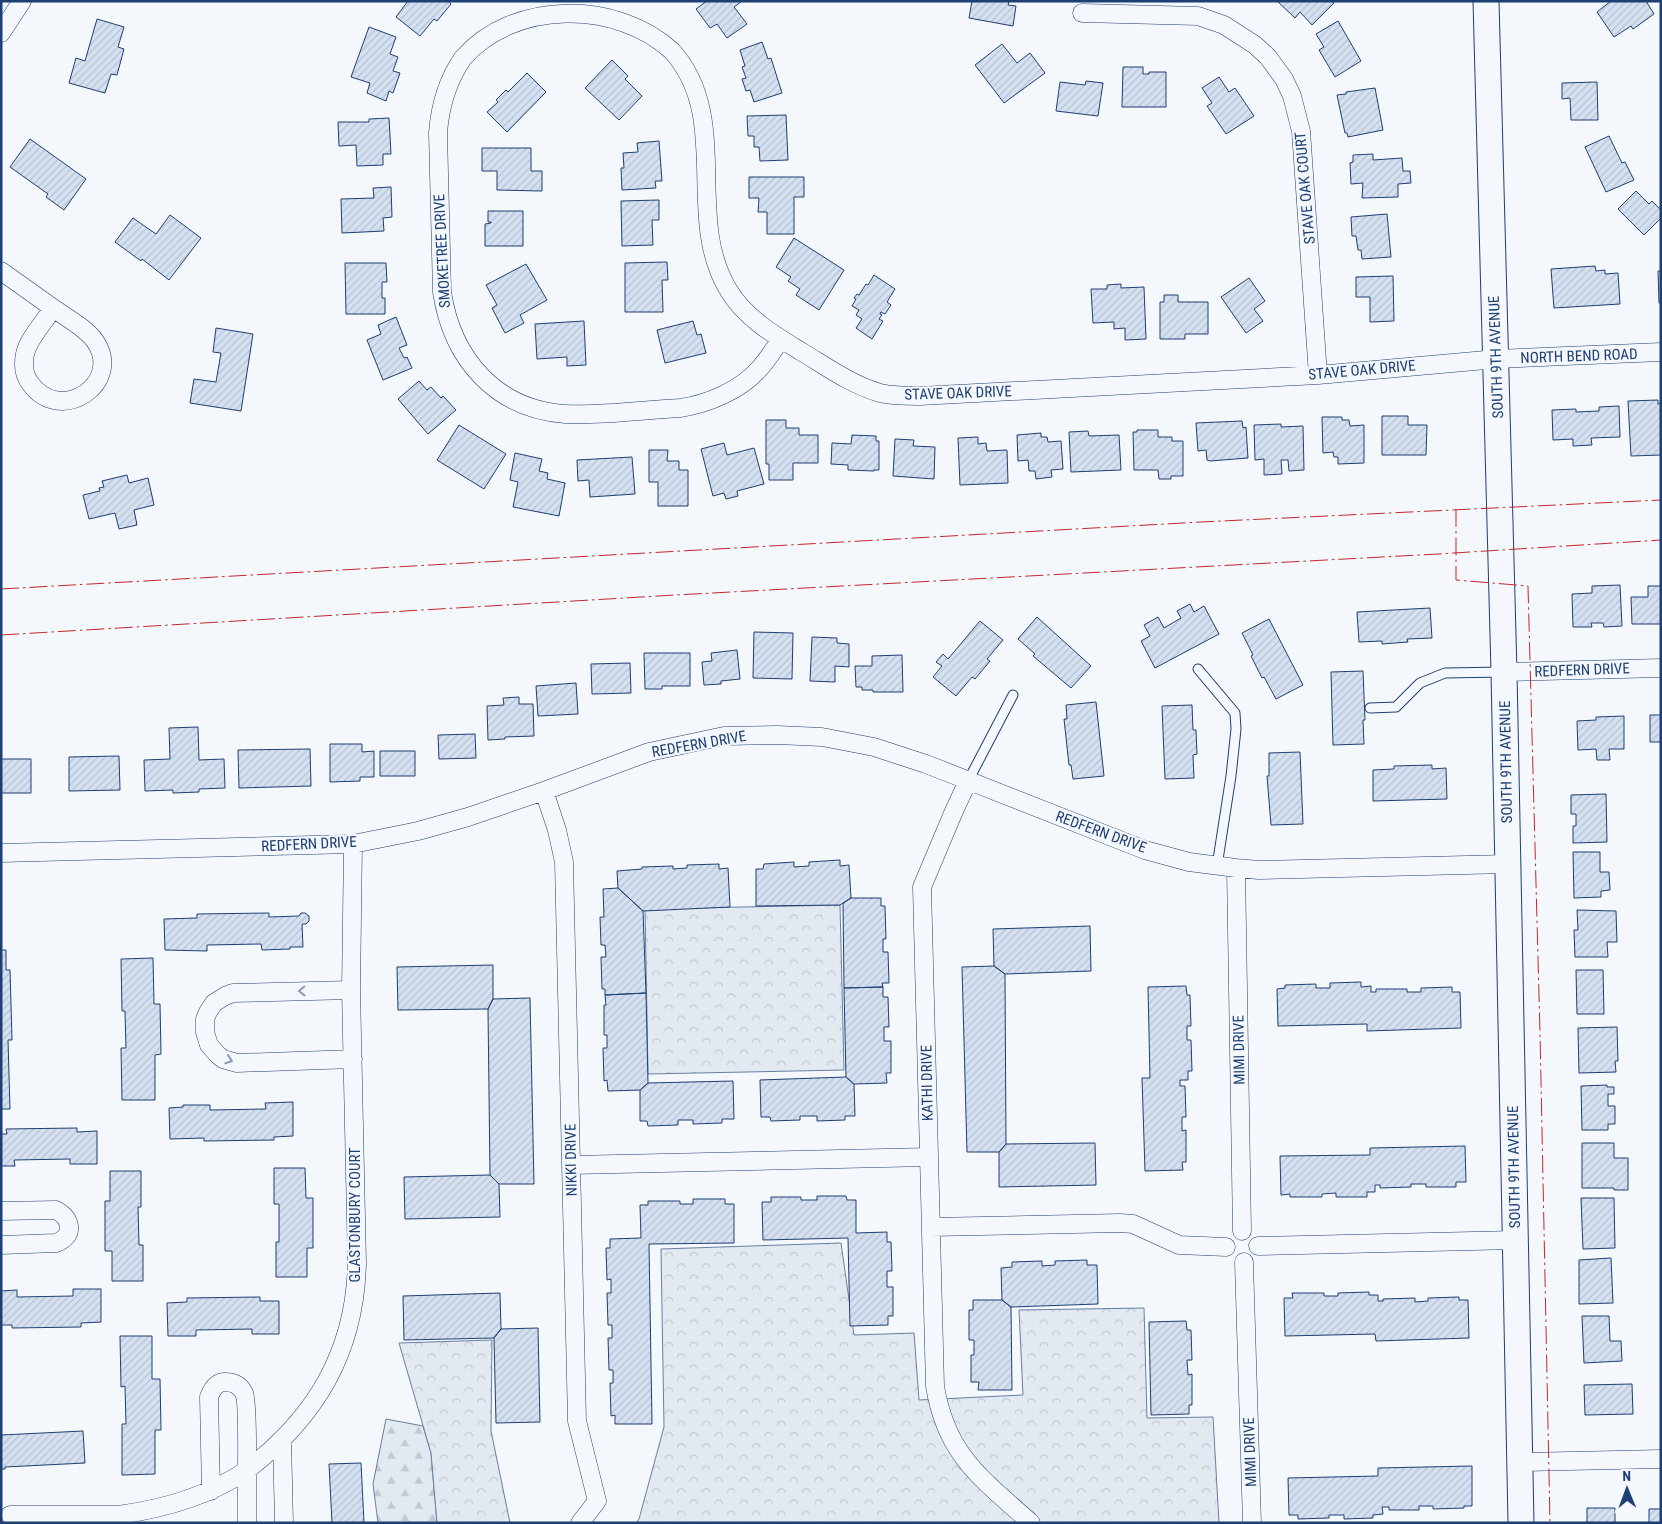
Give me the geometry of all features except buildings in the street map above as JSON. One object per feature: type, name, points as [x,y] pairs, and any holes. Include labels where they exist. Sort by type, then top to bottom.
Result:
[{"type":"street","points":[[1,33],[22,1]]},
{"type":"street","name":"SOUTH 9TH AVENUE","points":[[1486,1],[1504,672],[1521,1523]]},
{"type":"street","name":"STAVE OAK DRIVE","points":[[570,4],[597,6],[623,15],[654,32],[673,51],[684,66],[696,90],[703,116],[708,230],[717,268],[730,293],[755,321],[782,339],[850,381],[880,393],[920,396],[1318,375],[1496,359]]},
{"type":"street","name":"SMOKETREE DRIVE","points":[[570,4],[535,8],[518,14],[495,28],[474,45],[463,58],[443,98],[438,133],[442,292],[445,311],[453,336],[461,352],[484,380],[513,400],[546,411],[582,414],[690,407],[724,395],[760,368],[782,339]]},
{"type":"street","name":"STAVE OAK COURT","points":[[1082,13],[1198,16],[1224,25],[1254,45],[1268,57],[1284,79],[1292,96],[1301,131],[1318,375]]},
{"type":"street","points":[[1,271],[53,308],[94,340],[101,356],[101,369],[97,382],[84,396],[68,401],[50,400],[42,396],[32,387],[25,371],[24,358],[28,345],[53,308]]},
{"type":"street","name":"NORTH BEND ROAD","points":[[1496,359],[1661,352]]},
{"type":"street","name":"REDFERN DRIVE","points":[[1504,672],[1661,668]]},
{"type":"street","name":"REDFERN DRIVE","points":[[1,853],[353,844],[448,823],[544,791],[648,752],[688,743],[741,735],[786,735],[822,737],[874,747],[917,761],[1127,844],[1171,857],[1217,866],[1288,870],[1508,864]]},
{"type":"street","name":"KATHI DRIVE","points":[[968,782],[922,887],[934,1377],[942,1420],[959,1453],[979,1478],[1031,1523]]},
{"type":"street","name":"NIKKI DRIVE","points":[[544,791],[557,830],[564,862],[577,1421],[597,1501],[580,1523]]},
{"type":"street","name":"GLASTONBURY COURT","points":[[7,1518],[131,1513],[170,1505],[211,1490],[247,1470],[267,1455],[298,1423],[322,1390],[343,1343],[353,1305],[357,1263],[351,990],[353,844]]},
{"type":"street","name":"MIMI DRIVE","points":[[1236,868],[1242,1231]]},
{"type":"street","points":[[351,990],[233,992],[214,1003],[208,1012],[205,1028],[206,1038],[212,1050],[223,1058],[237,1063],[353,1059]]},
{"type":"street","points":[[571,1165],[929,1157]]},
{"type":"street","points":[[1,1211],[56,1210],[63,1214],[69,1226],[67,1236],[56,1244],[1,1245]]},
{"type":"street","points":[[931,1227],[1120,1223],[1134,1224],[1179,1245],[1226,1247]]},
{"type":"street","points":[[1242,1231],[1254,1236],[1258,1246],[1255,1256],[1251,1260],[1244,1262],[1231,1258],[1226,1247],[1231,1235],[1242,1231]]},
{"type":"street","points":[[1258,1246],[1515,1240]]},
{"type":"street","name":"MIMI DRIVE","points":[[1244,1262],[1252,1523]]},
{"type":"street","points":[[211,1490],[209,1397],[220,1382],[231,1382],[238,1385],[246,1398],[247,1523]]},
{"type":"street","points":[[282,1440],[284,1523]]},
{"type":"street","points":[[1520,1462],[1661,1459]]},
{"type":"lane","points":[[1198,669],[1235,713],[1236,729],[1231,776],[1217,866]]},
{"type":"lane","points":[[1370,708],[1396,707],[1420,682],[1445,673],[1504,672]]},
{"type":"lane","points":[[968,782],[1013,695]]},
{"type":"green space","points":[[840,905],[844,1070],[648,1074],[645,909]]},
{"type":"green space","points":[[841,1243],[854,1335],[914,1333],[919,1400],[1023,1395],[1019,1310],[1144,1308],[1147,1418],[1213,1417],[1219,1523],[636,1523],[639,1519],[664,1427],[661,1249]]},
{"type":"green space","points":[[492,1340],[491,1431],[510,1523],[437,1523],[431,1453],[399,1343]]},
{"type":"green space","points":[[386,1419],[423,1426],[431,1453],[437,1523],[378,1523],[373,1484]]},
{"type":"power","points":[[1,589],[1201,522],[1661,500]]},
{"type":"power","points":[[1456,509],[1456,580],[1528,586],[1540,1032],[1550,1523]]},
{"type":"power","points":[[1,635],[1661,540]]}]
